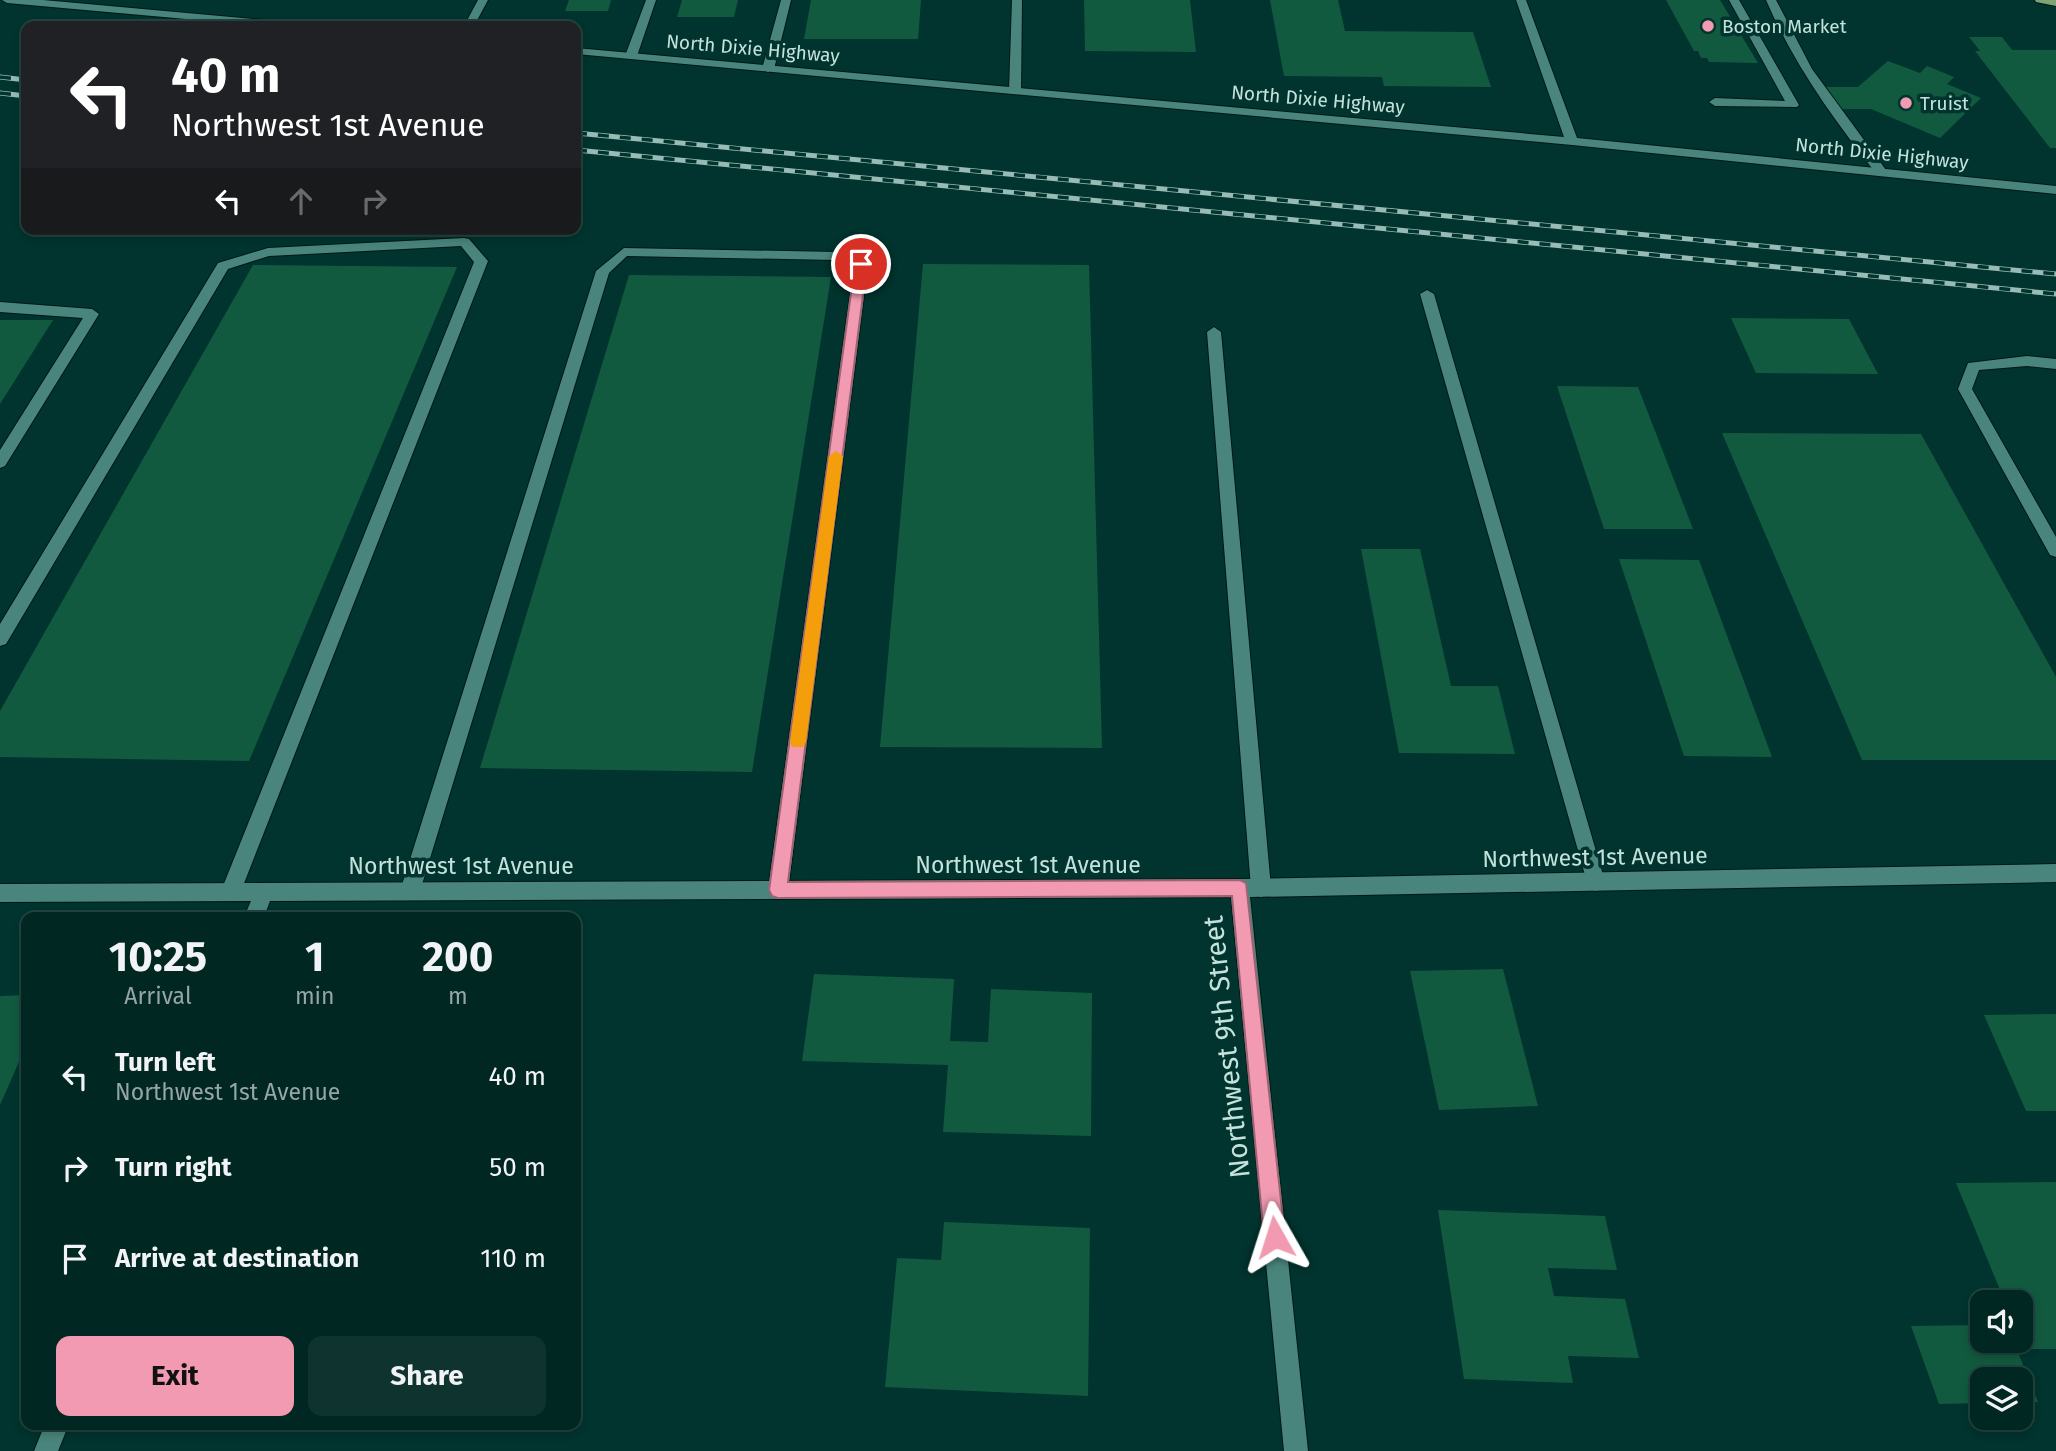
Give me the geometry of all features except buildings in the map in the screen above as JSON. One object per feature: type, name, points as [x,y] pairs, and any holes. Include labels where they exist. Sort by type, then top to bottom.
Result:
[{"type":"main road","points":[[7,0],[241,21]]},
{"type":"main road","points":[[472,21],[483,0]]},
{"type":"main road","points":[[631,56],[651,0]]},
{"type":"main road","points":[[768,69],[786,0]]},
{"type":"main road","points":[[1015,91],[1017,0]]},
{"type":"main road","points":[[1521,0],[1573,141]]},
{"type":"main road","points":[[1715,102],[1793,105],[1734,0]]},
{"type":"main road","points":[[1771,0],[1784,32],[1834,112],[1882,173]]},
{"type":"main road","points":[[2040,0],[2056,3]]},
{"type":"main road","name":"North Dixie Highway","points":[[581,51],[1573,141],[2056,190]]},
{"type":"main road","points":[[0,639],[223,266],[268,252],[464,242],[473,251],[481,261],[231,891]]},
{"type":"main road","points":[[410,891],[603,271],[624,252],[836,256],[861,264],[778,890]]},
{"type":"main road","points":[[1427,294],[1597,882]]},
{"type":"main road","points":[[0,307],[92,314],[0,462]]},
{"type":"main road","name":"Northwest 9th Street","points":[[1214,332],[1250,888],[1296,1451]]},
{"type":"main road","points":[[2056,365],[2027,361],[1973,366],[1965,389],[2056,551]]},
{"type":"main road","name":"Northwest 1st Avenue","points":[[0,893],[1250,888],[2056,873]]},
{"type":"main road","points":[[256,912],[264,892]]},
{"type":"main road","points":[[46,1451],[55,1430]]},
{"type":"railway","points":[[0,77],[21,79]]},
{"type":"railway","points":[[0,93],[21,95]]},
{"type":"railway","points":[[581,133],[2056,274]]},
{"type":"railway","points":[[581,150],[2056,294]]},
{"type":"slow traffic","points":[[798,742],[836,456]]},
{"type":"place","name":"Boston Market","points":[[1708,26]]},
{"type":"place","name":"Truist","points":[[1906,103]]},
{"type":"route","points":[[861,264],[778,890],[1240,888],[1275,1237]]}]
